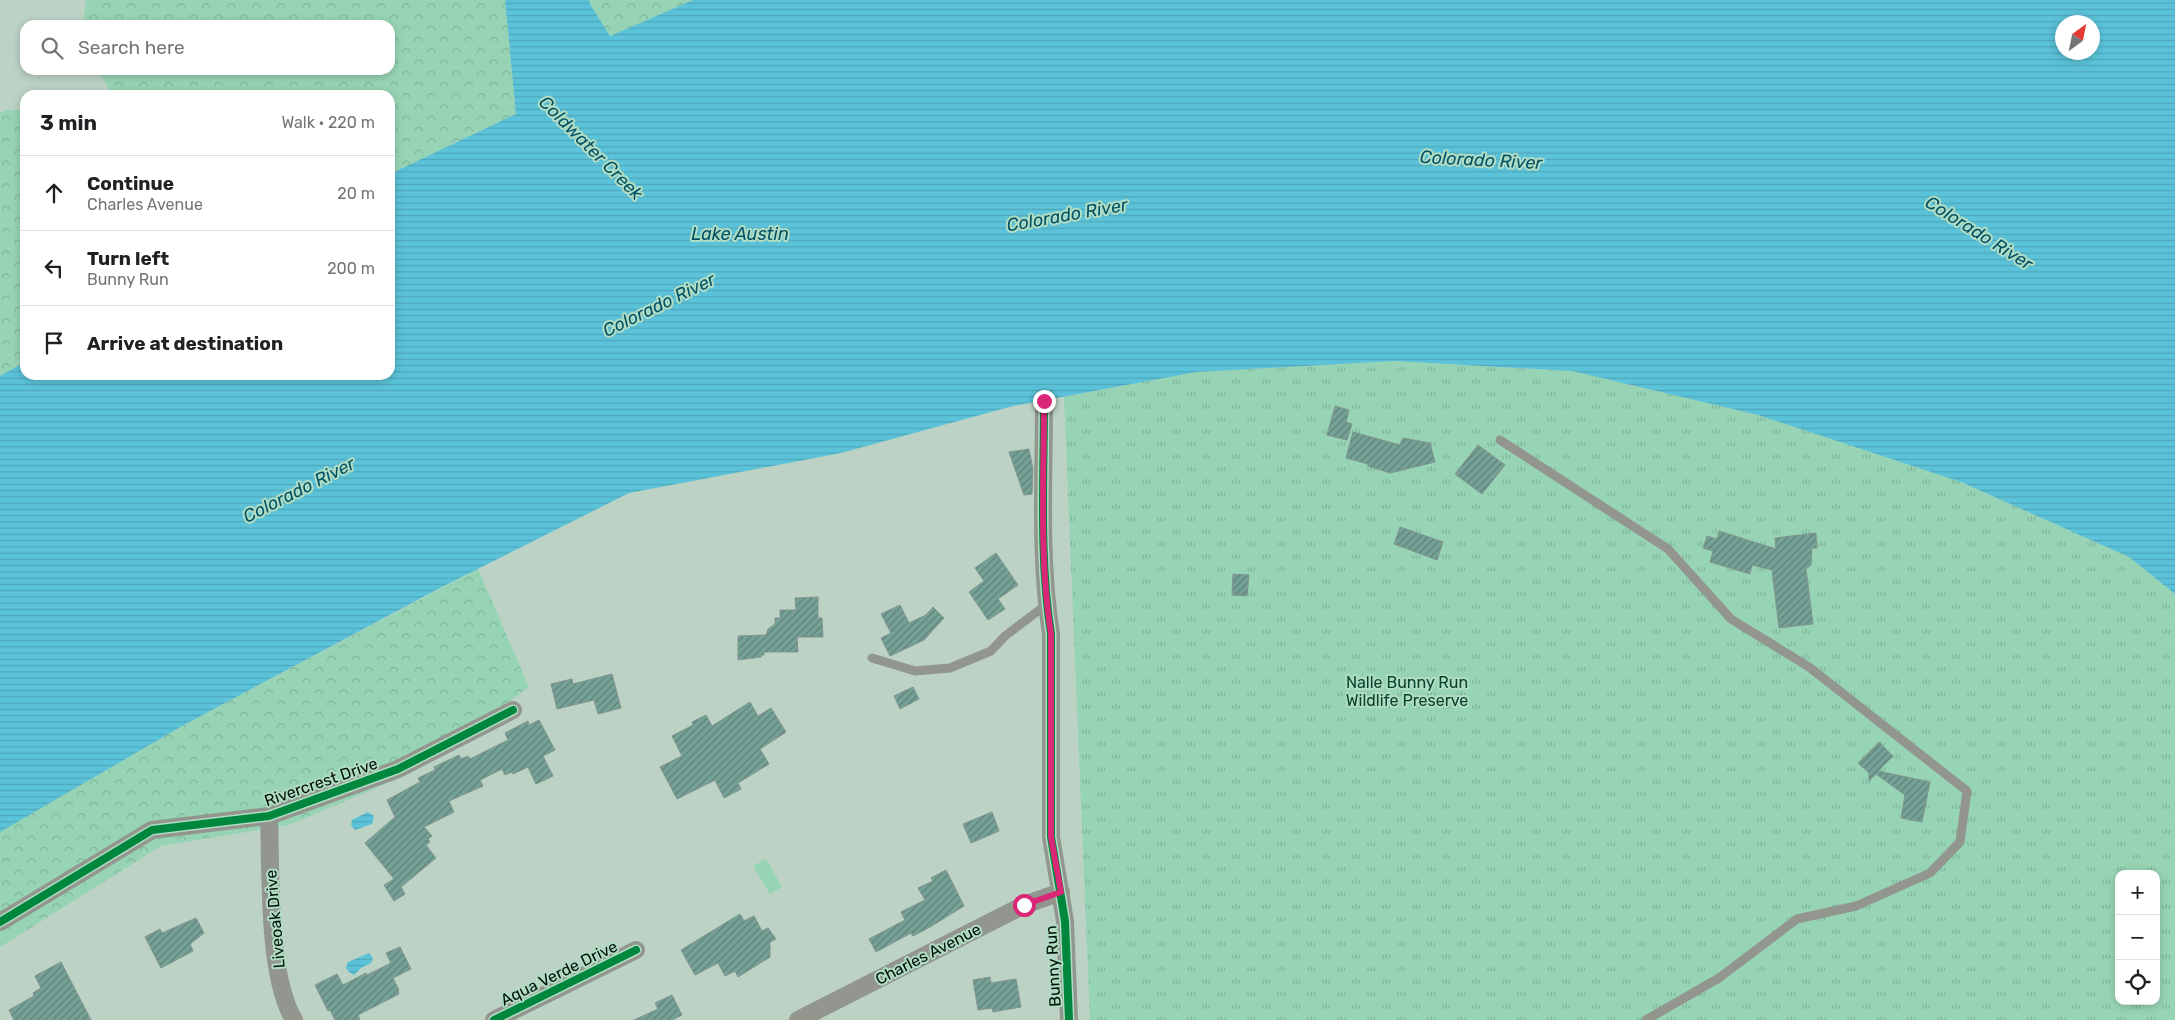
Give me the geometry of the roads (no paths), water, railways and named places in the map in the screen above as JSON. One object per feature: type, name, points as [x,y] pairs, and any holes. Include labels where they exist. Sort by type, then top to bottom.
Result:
[{"type":"street","name":"Bunny Run","points":[[1044,401],[1046,605],[1051,634],[1051,837],[1061,892],[1070,1020]]},
{"type":"street","name":"Rivercrest Drive","points":[[0,922],[152,830],[269,816],[398,769],[512,710]]},
{"type":"street","name":"Liveoak Drive","points":[[269,816],[275,953],[287,1009],[294,1020]]},
{"type":"street","name":"Charles Avenue","points":[[798,1020],[1024,905],[1061,892]]},
{"type":"street","name":"Aqua Verde Drive","points":[[494,1020],[636,950]]},
{"type":"lane","points":[[1500,440],[1668,549],[1731,619],[1809,667],[1967,791],[1960,842],[1930,873],[1856,906],[1798,919],[1719,978],[1646,1020]]},
{"type":"lane","points":[[872,658],[914,670],[950,668],[991,652],[1004,636],[1046,605]]},
{"type":"water","name":"Lake Austin","points":[[505,0],[589,0],[610,36],[693,0],[2175,0],[2175,594],[2129,557],[1961,482],[1758,415],[1572,371],[1395,361],[1197,372],[1013,406],[841,453],[629,493],[442,587],[184,725],[0,832],[0,376],[20,365],[20,380],[395,380],[395,172],[516,114]]},
{"type":"water","points":[[368,812],[374,816],[372,824],[355,830],[351,825],[352,820]]},
{"type":"water","points":[[369,953],[373,958],[371,963],[361,968],[354,975],[349,972],[346,968],[348,962]]},
{"type":"water label","name":"Coldwater Creek","points":[[591,148]]},
{"type":"water label","name":"Colorado River","points":[[1481,160]]},
{"type":"water label","name":"Colorado River","points":[[1067,215]]},
{"type":"water label","name":"Colorado River","points":[[1979,233]]},
{"type":"water label","name":"Colorado River","points":[[659,305]]},
{"type":"water label","name":"Colorado River","points":[[299,490]]},
{"type":"park label","name":"Nalle Bunny Run Wildlife Preserve","points":[[1407,691]]}]
